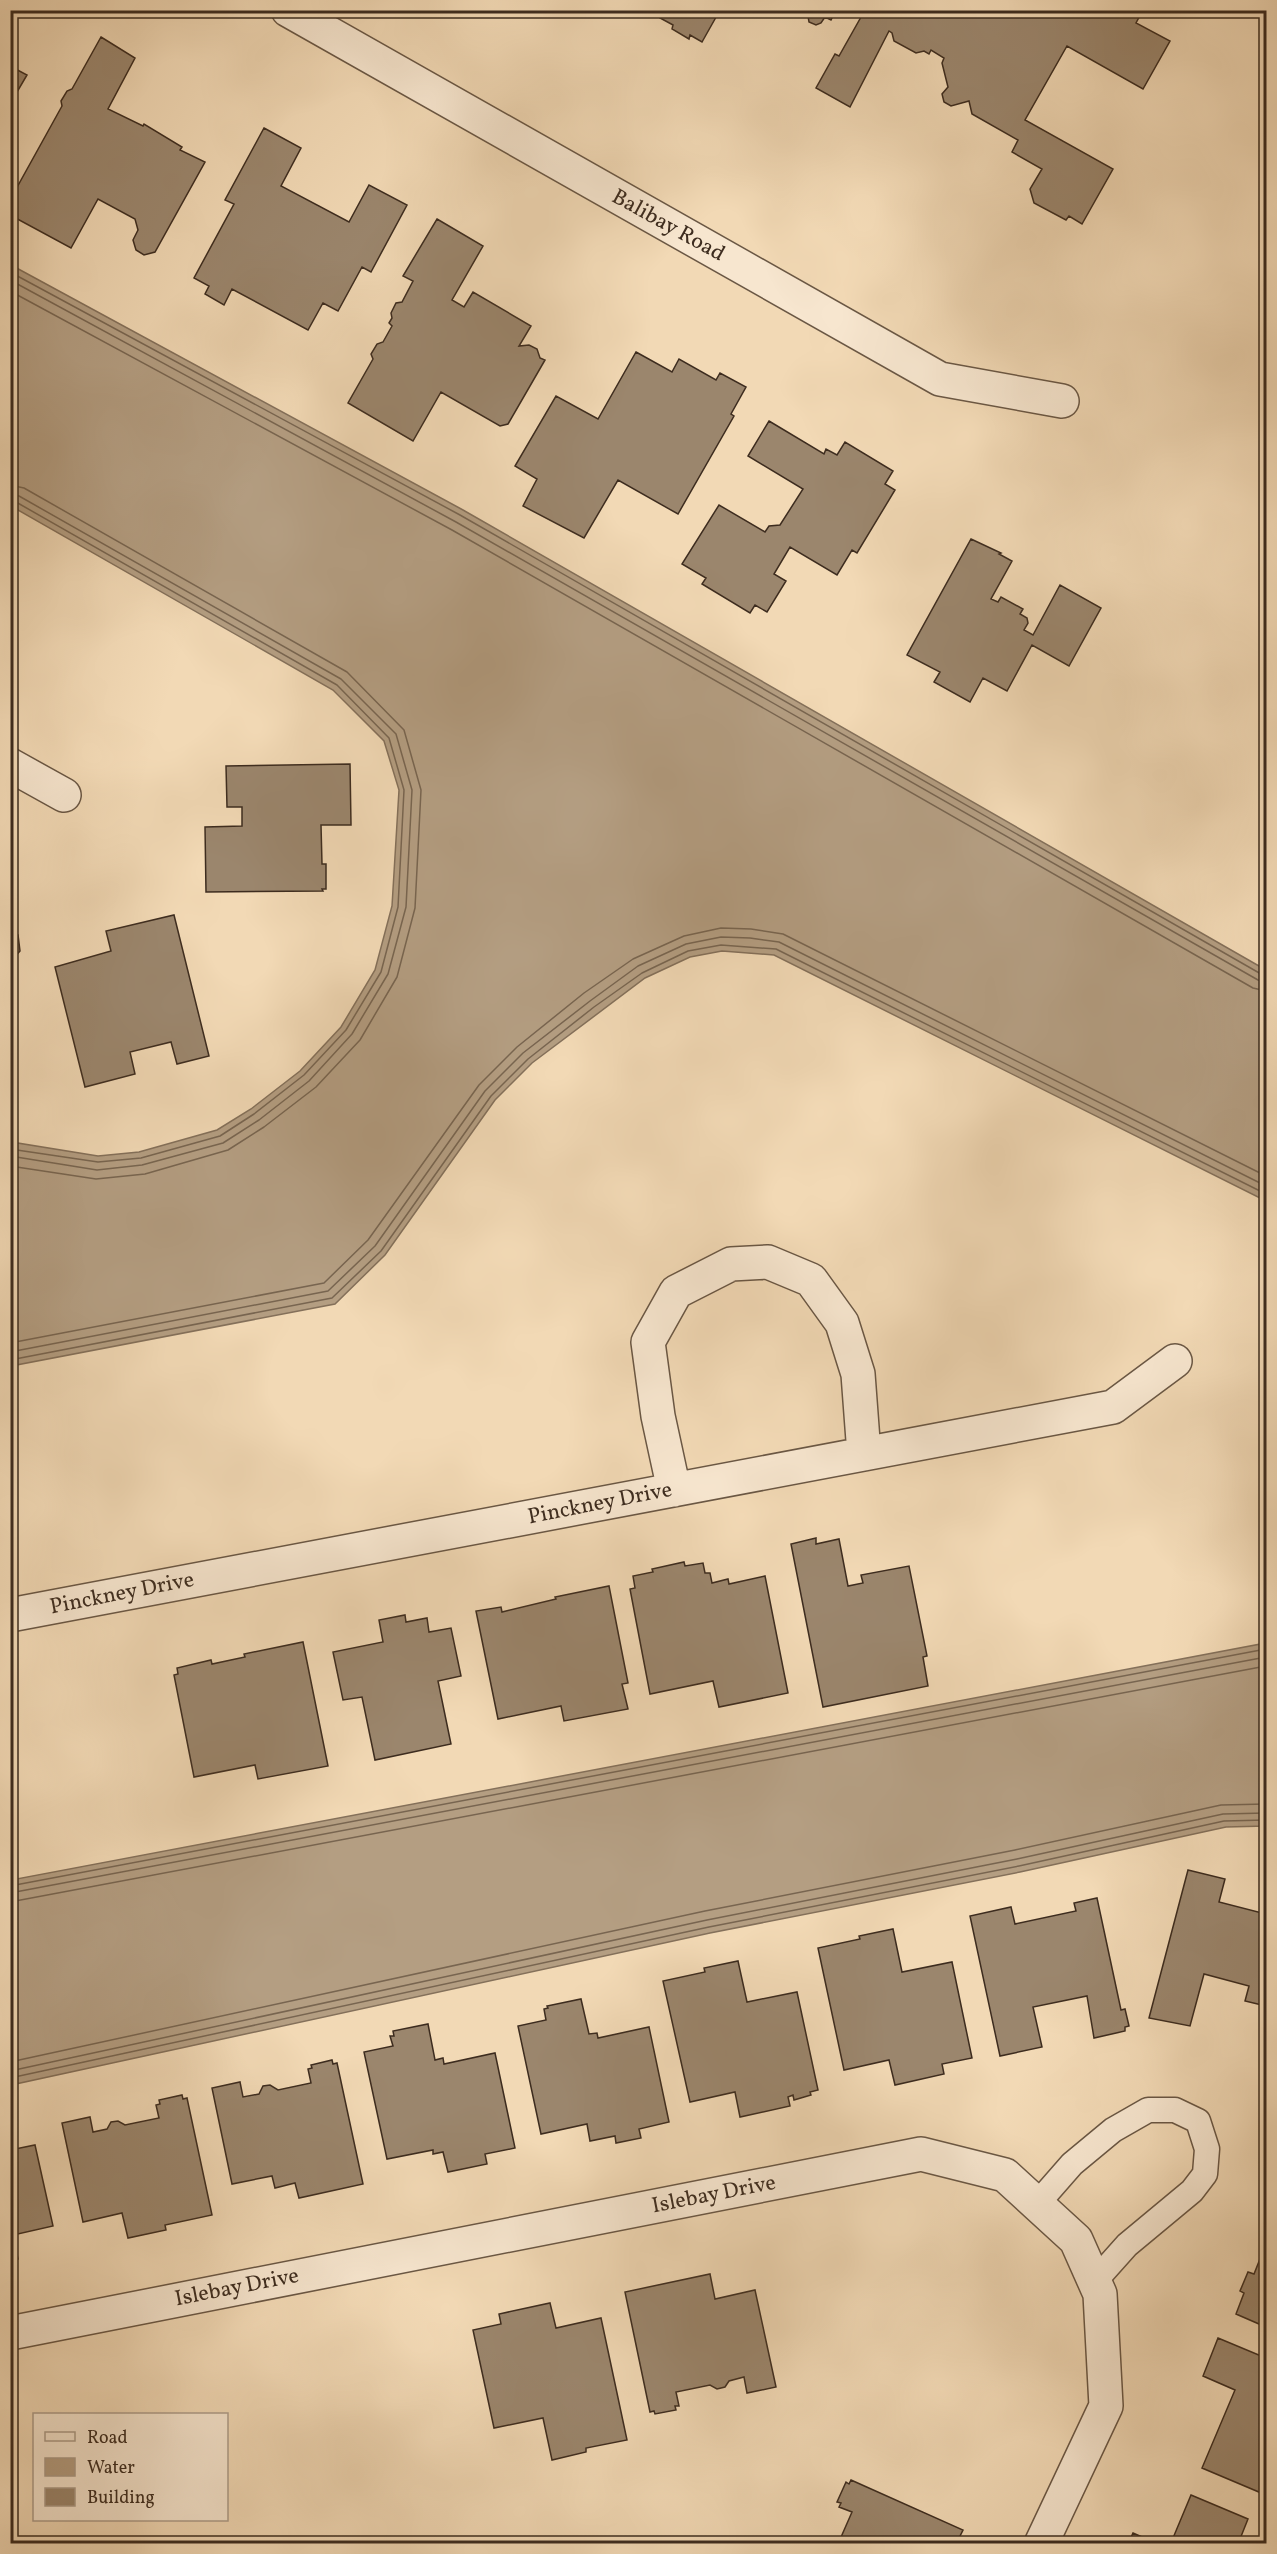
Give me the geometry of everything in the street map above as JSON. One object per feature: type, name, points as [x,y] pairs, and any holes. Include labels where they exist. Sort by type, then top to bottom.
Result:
[{"type":"street","name":"Balibay Road","points":[[288,10],[940,379],[1062,401]]},
{"type":"street","points":[[10,765],[64,795]]},
{"type":"street","points":[[674,1490],[658,1416],[648,1342],[676,1292],[730,1264],[768,1262],[811,1280],[842,1323],[858,1374],[864,1454]]},
{"type":"street","name":"Pinckney Drive","points":[[10,1616],[1113,1407],[1175,1361]]},
{"type":"street","name":"Islebay Drive","points":[[10,2333],[921,2154],[1005,2175],[1076,2240],[1100,2295],[1106,2406],[1041,2544]]},
{"type":"lane","points":[[1036,2204],[1072,2164],[1113,2130],[1148,2110],[1175,2110],[1198,2121],[1208,2149],[1205,2174],[1192,2191],[1127,2245],[1094,2282]]},
{"type":"water","points":[[11,265],[463,510],[1266,970],[1266,1201],[774,955],[722,951],[690,957],[645,978],[532,1063],[495,1100],[385,1255],[335,1304],[11,1366],[11,1142],[98,1156],[139,1152],[217,1130],[251,1109],[300,1071],[341,1027],[375,970],[392,906],[399,790],[384,741],[333,690],[11,506]]},
{"type":"water","points":[[1266,1643],[1266,1826],[1226,1827],[1020,1872],[710,1933],[11,2085],[11,1880]]},
{"type":"building","points":[[665,10],[720,10],[702,42],[690,35],[689,39],[672,29],[673,25],[660,18]]},
{"type":"building","points":[[811,10],[836,10],[831,20],[825,17],[821,23],[816,25],[809,22],[808,16]]},
{"type":"building","points":[[865,10],[1143,10],[1136,23],[1170,41],[1143,89],[1067,46],[1025,120],[1113,169],[1082,224],[1069,216],[1066,220],[1034,203],[1030,189],[1042,169],[1012,152],[1018,140],[972,114],[969,101],[951,106],[944,102],[942,94],[948,87],[942,63],[944,58],[931,50],[929,54],[924,51],[916,53],[894,41],[889,31],[850,107],[816,88],[835,54],[839,56]]},
{"type":"building","points":[[101,37],[135,58],[108,109],[143,126],[144,124],[182,147],[180,150],[205,162],[155,252],[144,255],[136,250],[133,240],[138,230],[135,219],[98,199],[71,248],[10,215],[10,200],[62,106],[61,101],[67,91],[72,89]]},
{"type":"building","points":[[10,66],[27,75],[10,104]]},
{"type":"building","points":[[264,128],[301,148],[281,186],[349,222],[369,185],[407,205],[371,272],[362,267],[338,311],[323,303],[308,330],[232,289],[224,305],[205,294],[209,286],[194,278],[234,204],[225,200]]},
{"type":"building","points":[[437,219],[483,246],[452,300],[464,307],[473,292],[531,326],[519,346],[529,345],[537,349],[540,358],[545,360],[508,424],[500,426],[441,392],[413,441],[348,403],[373,359],[371,354],[377,344],[383,342],[392,326],[389,323],[392,318],[391,313],[396,303],[402,302],[413,281],[403,276]]},
{"type":"building","points":[[636,352],[672,372],[679,359],[716,380],[720,373],[746,387],[731,414],[734,416],[678,514],[618,480],[584,538],[523,506],[537,479],[515,466],[556,396],[598,419]]},
{"type":"building","points":[[769,421],[824,454],[826,449],[837,455],[845,442],[893,471],[885,484],[895,490],[857,553],[852,550],[837,575],[790,547],[774,574],[786,581],[767,612],[755,605],[750,613],[702,584],[706,578],[682,564],[719,505],[765,532],[769,526],[780,525],[803,489],[748,456]]},
{"type":"building","points":[[971,539],[1001,553],[999,554],[1012,561],[991,599],[998,602],[1001,597],[1023,609],[1020,614],[1027,618],[1028,623],[1024,630],[1033,635],[1060,585],[1101,608],[1069,666],[1032,645],[1007,691],[983,678],[970,702],[934,682],[940,672],[907,655]]},
{"type":"building","points":[[350,764],[351,825],[321,825],[322,864],[326,864],[326,889],[322,889],[323,891],[206,892],[205,827],[242,826],[242,807],[227,807],[226,766]]},
{"type":"building","points":[[174,915],[209,1056],[177,1064],[171,1042],[130,1052],[135,1074],[85,1087],[55,967],[111,951],[106,931]]},
{"type":"building","points":[[10,929],[18,935],[20,951],[10,962]]},
{"type":"building","points":[[816,1538],[816,1544],[839,1539],[848,1586],[863,1583],[861,1575],[909,1566],[927,1656],[923,1657],[928,1686],[823,1707],[791,1544]]},
{"type":"building","points":[[684,1562],[685,1566],[703,1563],[705,1573],[710,1573],[712,1583],[728,1579],[729,1584],[765,1576],[788,1693],[719,1707],[713,1681],[650,1694],[630,1589],[635,1588],[633,1576]]},
{"type":"building","points":[[609,1586],[628,1683],[622,1684],[628,1709],[564,1721],[561,1706],[498,1719],[476,1611],[501,1607],[502,1612],[556,1599],[555,1597]]},
{"type":"building","points":[[405,1615],[406,1622],[427,1618],[429,1632],[451,1628],[461,1676],[438,1681],[451,1744],[375,1760],[362,1697],[343,1700],[333,1652],[383,1642],[379,1620]]},
{"type":"building","points":[[303,1642],[328,1766],[258,1779],[255,1765],[194,1777],[174,1675],[178,1674],[177,1668],[211,1660],[212,1664],[245,1657],[244,1654]]},
{"type":"building","points":[[1188,1870],[1225,1879],[1219,1902],[1266,1914],[1266,2006],[1245,2001],[1249,1986],[1204,1974],[1190,2026],[1149,2018]]},
{"type":"building","points":[[1097,1898],[1121,2010],[1125,2009],[1129,2026],[1125,2027],[1125,2031],[1094,2038],[1087,1996],[1033,2007],[1042,2047],[1000,2056],[970,1916],[1011,1907],[1015,1924],[1076,1911],[1074,1903]]},
{"type":"building","points":[[893,1929],[902,1972],[952,1962],[972,2058],[942,2064],[944,2074],[895,2085],[889,2060],[844,2070],[818,1948]]},
{"type":"building","points":[[738,1961],[747,2002],[797,1992],[818,2090],[810,2092],[811,2095],[794,2100],[793,2095],[788,2097],[790,2106],[740,2117],[735,2092],[690,2102],[663,1981],[705,1972],[704,1968]]},
{"type":"building","points":[[581,1999],[589,2034],[597,2033],[598,2038],[649,2027],[669,2122],[639,2129],[641,2138],[616,2143],[615,2136],[590,2141],[587,2124],[541,2134],[518,2026],[546,2020],[544,2009],[548,2008],[547,2006]]},
{"type":"building","points":[[428,2024],[435,2060],[443,2058],[444,2064],[495,2053],[515,2148],[485,2154],[487,2164],[448,2172],[443,2152],[433,2154],[433,2150],[387,2159],[364,2052],[393,2046],[390,2036],[394,2036],[393,2031]]},
{"type":"building","points":[[332,2060],[333,2064],[337,2063],[363,2184],[299,2198],[295,2183],[275,2188],[272,2176],[232,2184],[212,2088],[240,2082],[243,2097],[259,2094],[263,2086],[270,2085],[278,2090],[311,2083],[308,2069],[312,2068],[311,2065]]},
{"type":"building","points":[[182,2095],[183,2099],[187,2098],[212,2215],[165,2225],[166,2230],[128,2238],[122,2213],[83,2222],[62,2123],[90,2117],[93,2132],[107,2129],[111,2122],[118,2121],[125,2125],[159,2118],[156,2105],[160,2104],[159,2100]]},
{"type":"building","points":[[35,2145],[53,2226],[13,2235],[18,2259],[10,2261],[10,2150]]},
{"type":"building","points":[[1262,2254],[1266,2255],[1266,2327],[1236,2314],[1244,2293],[1240,2291],[1248,2272],[1254,2274]]},
{"type":"building","points":[[710,2274],[715,2299],[755,2290],[776,2387],[747,2393],[744,2377],[729,2381],[725,2387],[717,2389],[710,2385],[676,2392],[679,2406],[675,2406],[676,2410],[655,2414],[654,2411],[650,2412],[625,2292]]},
{"type":"building","points":[[550,2303],[556,2328],[601,2318],[627,2440],[586,2448],[586,2452],[552,2460],[543,2418],[494,2428],[473,2330],[501,2324],[499,2314]]},
{"type":"building","points":[[1218,2338],[1266,2358],[1266,2495],[1202,2468],[1235,2390],[1203,2376]]},
{"type":"building","points":[[851,2480],[963,2530],[956,2544],[838,2544],[852,2512],[839,2507],[841,2503],[837,2502],[846,2482],[849,2484]]},
{"type":"building","points":[[1191,2495],[1248,2519],[1238,2544],[1186,2544],[1173,2538]]},
{"type":"building","points":[[1133,2533],[1158,2544],[1128,2544]]}]
